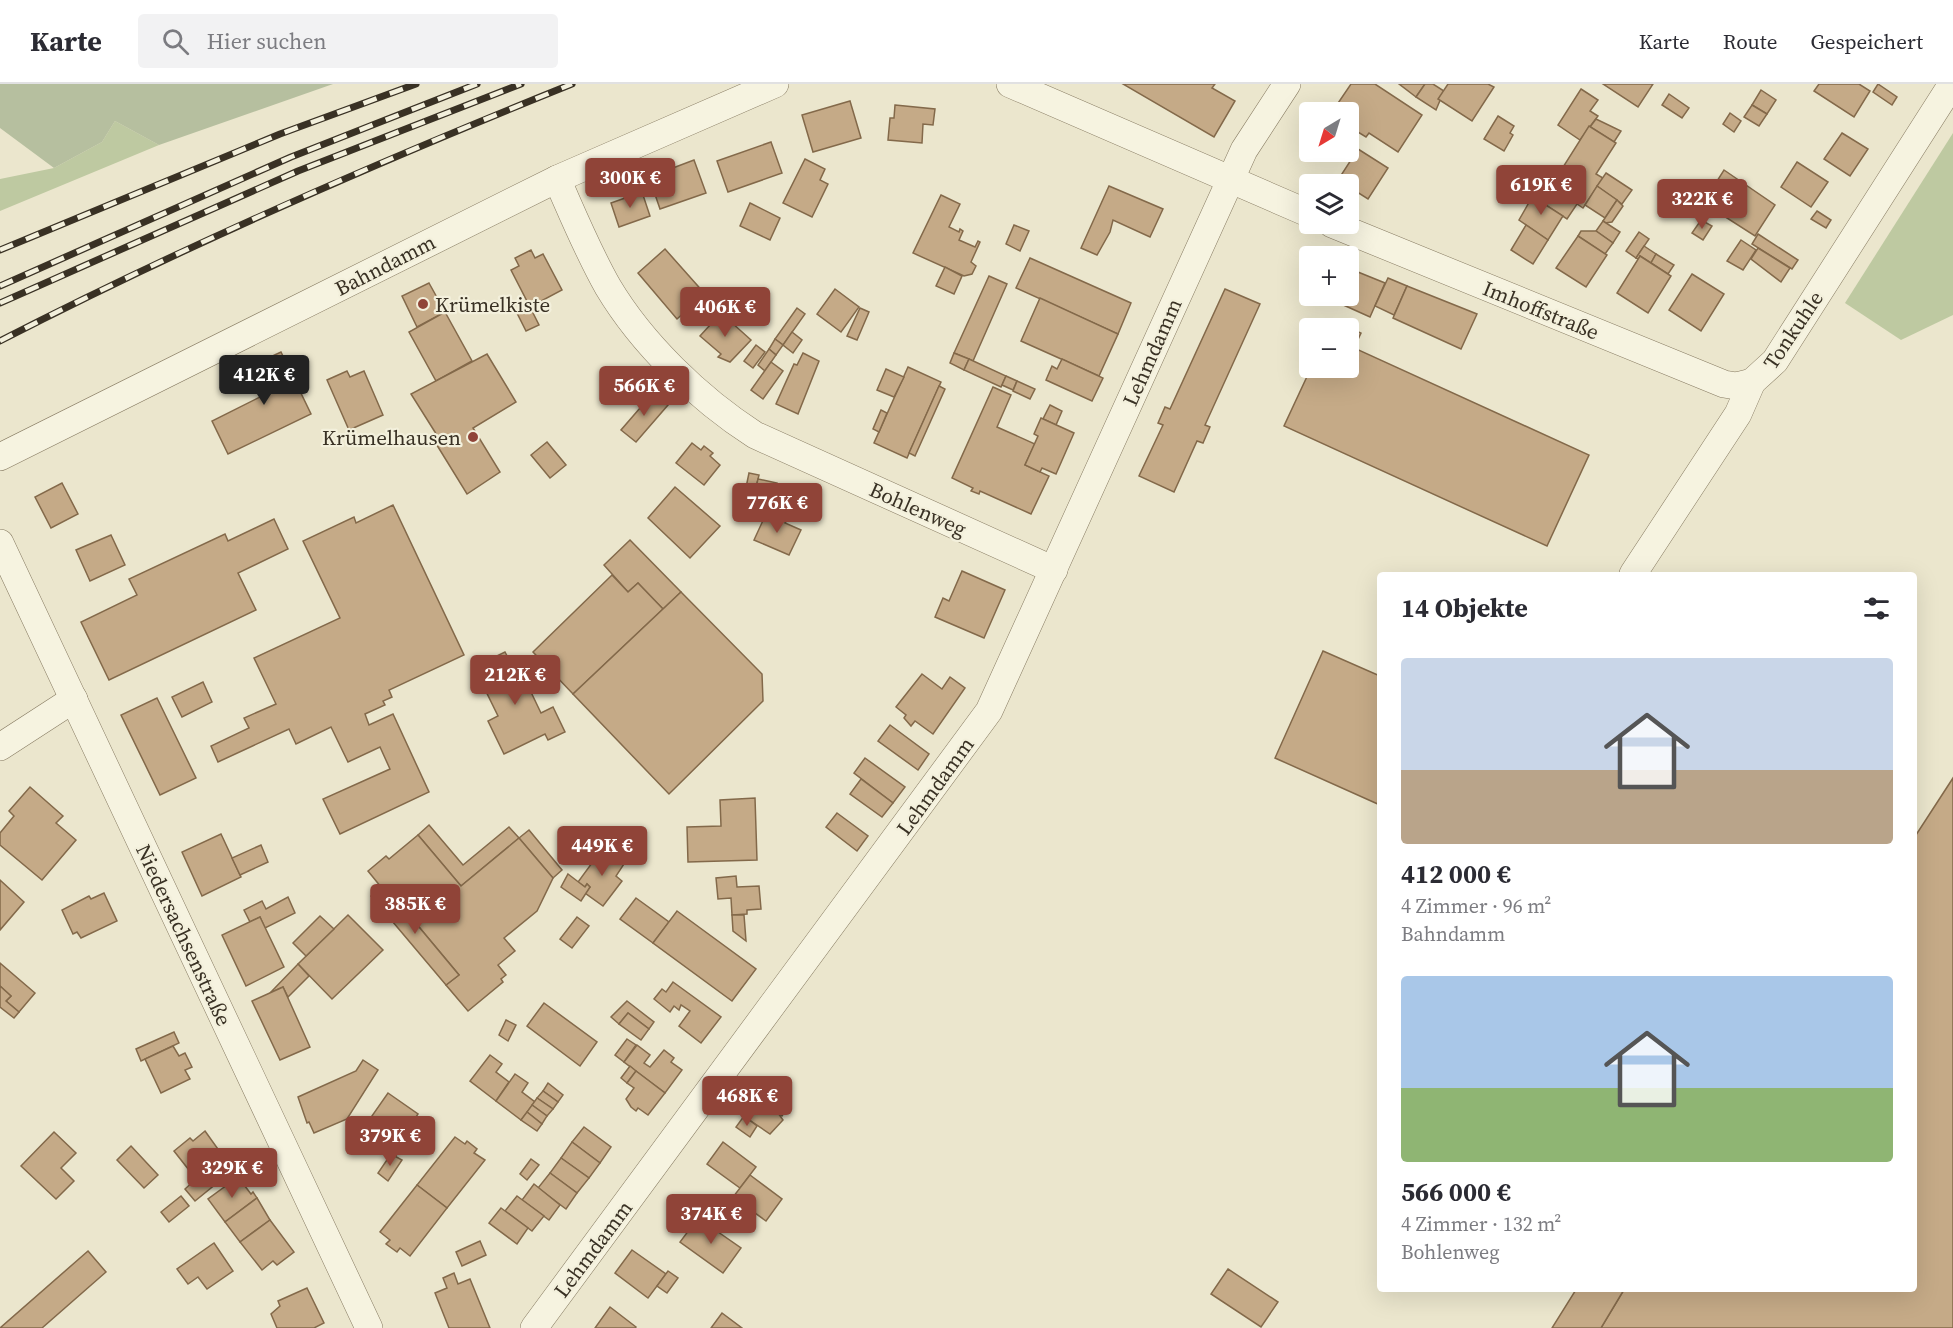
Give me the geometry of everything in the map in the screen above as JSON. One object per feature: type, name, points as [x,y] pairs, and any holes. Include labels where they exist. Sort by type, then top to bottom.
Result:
[{"type":"street","name":"Bahndamm","points":[[0,457],[557,179],[775,84]]},
{"type":"street","points":[[1010,84],[1299,209]]},
{"type":"street","name":"Lehmdamm","points":[[534,1328],[970,740],[989,711],[1244,150],[1287,84]]},
{"type":"street","name":"Tonkuhle","points":[[1634,572],[1738,414],[1752,382],[1775,361],[1952,84]]},
{"type":"street","name":"Bohlenweg","points":[[557,179],[587,248],[608,287],[631,320],[695,390],[731,419],[755,435],[1053,570]]},
{"type":"street","name":"Imhoffstraße","points":[[1356,234],[1724,384],[1736,386],[1752,382]]},
{"type":"street","name":"Niedersachsenstraße","points":[[0,543],[369,1328]]},
{"type":"street","points":[[0,747],[74,699]]},
{"type":"green space","points":[[0,84],[333,84],[159,145],[115,121],[102,142],[54,168],[0,128]]},
{"type":"green space","points":[[115,121],[159,145],[0,211],[0,179],[54,168],[102,142]]},
{"type":"green space","points":[[1953,133],[1953,315],[1901,340],[1845,303]]},
{"type":"building","points":[[1123,84],[1215,84],[1212,88],[1235,101],[1214,137]]},
{"type":"building","points":[[1351,84],[1375,84],[1422,115],[1398,152],[1369,133],[1366,137],[1359,133],[1359,102],[1339,102]]},
{"type":"building","points":[[1399,84],[1425,84],[1416,97]]},
{"type":"building","points":[[1425,84],[1433,84],[1444,91],[1436,110],[1416,97]]},
{"type":"building","points":[[1448,84],[1488,84],[1494,87],[1472,121],[1438,99]]},
{"type":"building","points":[[1603,84],[1653,84],[1638,107]]},
{"type":"building","points":[[1819,84],[1859,84],[1870,91],[1854,117],[1814,91]]},
{"type":"building","points":[[1878,84],[1897,97],[1892,105],[1873,92]]},
{"type":"building","points":[[1581,89],[1598,100],[1590,111],[1598,116],[1580,140],[1558,125]]},
{"type":"building","points":[[1761,90],[1776,100],[1767,114],[1752,105]]},
{"type":"building","points":[[1669,94],[1689,108],[1682,118],[1662,105]]},
{"type":"building","points":[[850,101],[861,138],[813,152],[802,115]]},
{"type":"building","points":[[895,105],[935,109],[933,125],[923,124],[922,143],[888,140],[890,118],[894,118]]},
{"type":"building","points":[[1752,105],[1767,114],[1759,126],[1744,117]]},
{"type":"building","points":[[1730,113],[1741,121],[1734,132],[1723,124]]},
{"type":"building","points":[[1498,116],[1514,126],[1510,133],[1513,135],[1504,151],[1484,139]]},
{"type":"building","points":[[1596,119],[1621,131],[1614,142],[1590,127]]},
{"type":"building","points":[[1589,126],[1616,143],[1596,174],[1603,178],[1583,208],[1577,204],[1567,219],[1541,202]]},
{"type":"building","points":[[1842,133],[1868,149],[1850,176],[1824,159]]},
{"type":"building","points":[[771,142],[782,173],[728,192],[717,161]]},
{"type":"building","points":[[1359,150],[1388,168],[1368,199],[1359,193],[1359,174],[1342,174],[1350,162],[1359,162]]},
{"type":"building","points":[[805,159],[825,169],[820,180],[828,184],[812,217],[783,203]]},
{"type":"building","points":[[694,160],[706,193],[660,209],[649,177]]},
{"type":"building","points":[[1797,162],[1828,182],[1811,207],[1781,187]]},
{"type":"building","points":[[1724,170],[1775,205],[1755,236],[1716,211],[1718,208],[1705,200]]},
{"type":"building","points":[[1606,173],[1632,190],[1622,204],[1597,186]]},
{"type":"building","points":[[1109,186],[1163,209],[1150,237],[1113,220],[1110,232],[1097,255],[1081,248]]},
{"type":"building","points":[[1597,186],[1617,200],[1605,218],[1585,205]]},
{"type":"building","points":[[1540,187],[1546,192],[1541,202],[1563,216],[1548,240],[1519,220]]},
{"type":"building","points":[[642,192],[650,216],[619,227],[611,203]]},
{"type":"building","points":[[941,195],[960,204],[949,227],[959,232],[960,229],[963,231],[959,240],[975,247],[978,241],[980,242],[971,262],[976,266],[972,274],[964,276],[913,253]]},
{"type":"building","points":[[1617,200],[1623,206],[1612,222],[1605,223],[1603,221]]},
{"type":"building","points":[[750,203],[780,218],[770,240],[740,226]]},
{"type":"building","points":[[1817,211],[1831,220],[1826,228],[1811,219]]},
{"type":"building","points":[[1701,220],[1712,226],[1703,240],[1692,233]]},
{"type":"building","points":[[1603,221],[1620,232],[1613,243],[1596,231]]},
{"type":"building","points":[[1014,225],[1029,231],[1020,251],[1006,244]]},
{"type":"building","points":[[1526,225],[1548,240],[1533,264],[1511,250]]},
{"type":"building","points":[[1581,231],[1596,231],[1613,243],[1605,254],[1578,236]]},
{"type":"building","points":[[1639,232],[1649,239],[1636,258],[1626,251]]},
{"type":"building","points":[[1758,234],[1798,260],[1792,269],[1752,244]]},
{"type":"building","points":[[1578,236],[1607,255],[1586,287],[1556,268]]},
{"type":"building","points":[[1741,240],[1756,250],[1743,270],[1727,261]]},
{"type":"building","points":[[1644,246],[1656,254],[1651,263],[1640,256],[1639,259],[1636,258]]},
{"type":"building","points":[[1758,248],[1790,268],[1781,282],[1751,259]]},
{"type":"building","points":[[665,249],[705,294],[677,319],[638,273]]},
{"type":"building","points":[[531,250],[535,258],[543,254],[562,290],[530,307],[511,270],[519,266],[515,258]]},
{"type":"building","points":[[1656,254],[1674,265],[1668,274],[1651,263]]},
{"type":"building","points":[[1640,256],[1671,276],[1648,313],[1617,293]]},
{"type":"building","points":[[1030,258],[1131,303],[1118,334],[1016,288]]},
{"type":"building","points":[[945,267],[962,276],[954,294],[936,286]]},
{"type":"building","points":[[1359,272],[1385,283],[1370,317],[1346,306],[1359,306]]},
{"type":"building","points":[[1692,274],[1724,294],[1701,331],[1669,310]]},
{"type":"building","points":[[989,276],[1007,284],[973,361],[954,353]]},
{"type":"building","points":[[1388,278],[1407,286],[1394,315],[1375,306]]},
{"type":"building","name":"Krümelkiste","points":[[429,283],[445,312],[417,327],[402,296]]},
{"type":"building","points":[[1407,286],[1477,314],[1461,349],[1393,318]]},
{"type":"building","points":[[835,289],[859,307],[841,332],[817,314]]},
{"type":"building","points":[[1225,289],[1260,304],[1205,425],[1210,427],[1203,443],[1197,441],[1174,492],[1139,476],[1163,425],[1158,423],[1165,407],[1170,409]]},
{"type":"building","points":[[1040,298],[1118,334],[1099,376],[1021,341]]},
{"type":"building","points":[[530,307],[539,325],[526,331],[517,313]]},
{"type":"building","points":[[797,308],[805,314],[783,345],[775,339]]},
{"type":"building","points":[[860,308],[869,312],[857,340],[847,336]]},
{"type":"building","points":[[445,312],[472,361],[436,381],[409,332]]},
{"type":"building","points":[[721,313],[751,340],[730,362],[718,357],[721,354],[700,336]]},
{"type":"building","points":[[792,332],[802,340],[793,353],[783,345]]},
{"type":"building","points":[[775,339],[783,345],[776,355],[769,349]]},
{"type":"building","points":[[756,345],[765,352],[753,368],[744,361]]},
{"type":"building","points":[[769,349],[776,355],[765,371],[758,365]]},
{"type":"building","points":[[1359,350],[1589,455],[1547,546],[1284,426],[1306,378],[1359,378]]},
{"type":"building","points":[[281,352],[311,414],[228,454],[212,421],[262,396],[249,367]]},
{"type":"building","points":[[803,353],[819,361],[798,414],[776,404],[794,364],[797,365]]},
{"type":"building","points":[[954,353],[969,359],[964,370],[950,363]]},
{"type":"building","points":[[487,354],[516,402],[473,428],[500,472],[467,494],[435,442],[440,440],[411,394]]},
{"type":"building","points":[[969,359],[1006,376],[1001,387],[964,370]]},
{"type":"building","points":[[1062,359],[1103,378],[1092,401],[1046,380],[1052,366],[1057,369]]},
{"type":"building","points":[[771,362],[783,371],[763,399],[751,390]]},
{"type":"building","points":[[908,367],[941,382],[907,458],[874,443]]},
{"type":"building","points":[[886,369],[904,377],[894,397],[877,390]]},
{"type":"building","points":[[347,371],[350,377],[364,371],[383,415],[349,430],[327,380]]},
{"type":"building","points":[[1006,376],[1017,381],[1013,390],[1002,385]]},
{"type":"building","points":[[1017,381],[1035,389],[1030,399],[1013,391]]},
{"type":"building","points":[[939,386],[945,389],[915,456],[909,453]]},
{"type":"building","points":[[993,387],[1011,395],[997,427],[1035,444],[1025,465],[1049,476],[1031,514],[980,491],[979,494],[971,491],[973,488],[952,478]]},
{"type":"building","points":[[653,393],[668,405],[636,442],[621,430]]},
{"type":"building","points":[[1050,405],[1062,411],[1056,425],[1043,419]]},
{"type":"building","points":[[881,410],[887,413],[879,432],[873,429]]},
{"type":"building","points":[[1041,418],[1074,433],[1056,474],[1042,468],[1040,472],[1025,465],[1038,436],[1034,434]]},
{"type":"building","points":[[547,442],[566,465],[550,478],[531,455]]},
{"type":"building","points":[[692,443],[701,450],[704,446],[713,453],[710,456],[720,465],[704,485],[676,463]]},
{"type":"building","points":[[749,473],[759,475],[752,504],[743,502]]},
{"type":"building","points":[[758,479],[777,483],[773,500],[765,498],[764,502],[753,500]]},
{"type":"building","points":[[62,483],[78,514],[51,528],[35,497]]},
{"type":"building","points":[[675,487],[720,526],[690,558],[648,518]]},
{"type":"building","points":[[393,505],[464,655],[389,690],[392,697],[383,701],[385,705],[365,714],[369,725],[393,714],[429,792],[340,834],[323,799],[390,769],[380,747],[348,762],[331,727],[296,744],[289,729],[218,762],[211,746],[249,728],[244,718],[276,704],[254,658],[340,618],[303,541],[354,517],[356,523]]},
{"type":"building","points":[[766,514],[787,520],[785,523],[801,530],[789,555],[754,540]]},
{"type":"building","points":[[274,519],[288,549],[238,573],[256,610],[109,680],[81,622],[137,595],[129,579],[225,534],[228,541]]},
{"type":"building","points":[[111,535],[125,565],[90,581],[76,550]]},
{"type":"building","points":[[630,540],[681,592],[663,609],[638,583],[628,592],[604,565]]},
{"type":"building","points":[[962,571],[1005,590],[984,638],[935,617],[943,598],[949,601]]},
{"type":"building","points":[[612,575],[628,592],[638,583],[663,609],[573,694],[533,652]]},
{"type":"building","points":[[681,592],[762,674],[763,701],[669,794],[573,694]]},
{"type":"building","points":[[1323,651],[1377,675],[1377,804],[1275,758]]},
{"type":"building","points":[[505,652],[512,665],[517,663],[541,713],[553,707],[565,732],[548,740],[545,734],[504,754],[488,721],[498,716],[474,667]]},
{"type":"building","points":[[922,674],[942,689],[950,677],[965,688],[933,734],[915,721],[911,726],[904,718],[906,715],[896,707]]},
{"type":"building","points":[[203,682],[212,702],[182,717],[172,697]]},
{"type":"building","points":[[157,698],[196,778],[160,795],[121,715]]},
{"type":"building","points":[[890,725],[929,754],[918,770],[878,741]]},
{"type":"building","points":[[865,758],[905,787],[893,803],[854,773]]},
{"type":"building","points":[[1953,778],[1953,1328],[1601,1328],[1623,1292],[1917,1292],[1917,833]]},
{"type":"building","points":[[861,779],[893,803],[882,817],[850,794]]},
{"type":"building","points":[[30,787],[63,816],[56,823],[76,840],[42,880],[0,845],[0,833],[14,816],[9,811]]},
{"type":"building","points":[[755,798],[757,860],[688,862],[687,827],[721,826],[720,800]]},
{"type":"building","points":[[837,813],[868,836],[857,851],[826,827]]},
{"type":"building","points":[[429,825],[463,865],[509,827],[519,838],[461,886],[418,835]]},
{"type":"building","points":[[529,830],[562,870],[553,878],[519,838]]},
{"type":"building","points":[[221,834],[241,877],[202,896],[182,852]]},
{"type":"building","points":[[418,835],[461,886],[519,838],[553,878],[537,911],[504,938],[515,951],[498,965],[506,975],[501,979],[503,982],[468,1011],[446,985],[459,975],[384,885],[381,887],[368,871],[386,856],[389,859]]},
{"type":"building","points":[[261,845],[268,862],[240,875],[232,858]]},
{"type":"building","points":[[603,848],[616,855],[615,857],[624,864],[616,876],[622,881],[603,906],[585,893],[590,887],[587,884],[585,887],[578,882]]},
{"type":"building","points":[[568,874],[585,887],[587,884],[590,887],[581,901],[561,887]]},
{"type":"building","points":[[736,876],[737,887],[759,886],[761,909],[747,910],[747,914],[732,915],[731,898],[718,899],[716,878]]},
{"type":"building","points":[[0,880],[24,902],[0,930]]},
{"type":"building","points":[[384,885],[459,975],[446,985],[371,896]]},
{"type":"building","points":[[104,893],[117,921],[81,938],[77,932],[73,934],[62,910],[89,896],[91,899]]},
{"type":"building","points":[[288,897],[295,913],[265,928],[260,917],[250,922],[244,910],[262,901],[266,909]]},
{"type":"building","points":[[636,898],[669,922],[653,943],[620,919]]},
{"type":"building","points":[[677,911],[756,969],[732,1001],[653,943]]},
{"type":"building","points":[[348,915],[383,950],[332,999],[298,964]]},
{"type":"building","points":[[732,915],[744,915],[746,941],[733,931]]},
{"type":"building","points":[[320,916],[334,929],[306,956],[293,943]]},
{"type":"building","points":[[260,917],[284,967],[246,986],[222,935]]},
{"type":"building","points":[[577,917],[589,926],[572,948],[560,939]]},
{"type":"building","points":[[0,963],[35,993],[19,1012],[6,1001],[11,996],[0,986]]},
{"type":"building","points":[[298,964],[309,976],[288,997],[283,987],[270,993]]},
{"type":"building","points":[[673,982],[721,1017],[701,1043],[679,1026],[690,1011],[681,1005],[679,1010],[674,1006],[670,1012],[654,999],[662,989],[666,992]]},
{"type":"building","points":[[0,986],[11,996],[6,1001],[19,1012],[14,1018],[0,1007]]},
{"type":"building","points":[[283,987],[310,1047],[280,1060],[252,1001]]},
{"type":"building","points":[[627,1001],[654,1022],[649,1029],[628,1013],[619,1024],[611,1017]]},
{"type":"building","points":[[544,1003],[597,1042],[580,1066],[527,1026]]},
{"type":"building","points":[[628,1013],[649,1029],[641,1040],[619,1024]]},
{"type":"building","points":[[506,1020],[516,1025],[508,1041],[499,1035]]},
{"type":"building","points":[[174,1032],[179,1043],[141,1061],[136,1049]]},
{"type":"building","points":[[627,1039],[636,1045],[624,1062],[615,1055]]},
{"type":"building","points":[[637,1045],[650,1055],[644,1063],[650,1067],[664,1050],[674,1058],[671,1062],[682,1070],[665,1093],[624,1062]]},
{"type":"building","points":[[173,1046],[179,1056],[185,1053],[192,1067],[185,1070],[190,1079],[161,1093],[145,1059]]},
{"type":"building","points":[[490,1055],[502,1064],[496,1072],[509,1082],[496,1101],[470,1081]]},
{"type":"building","points":[[363,1060],[378,1070],[347,1119],[314,1133],[309,1122],[307,1123],[298,1097],[356,1071]]},
{"type":"building","points":[[630,1066],[636,1071],[627,1083],[621,1078]]},
{"type":"building","points":[[636,1071],[665,1093],[648,1115],[638,1108],[636,1111],[626,1099],[634,1088],[627,1083]]},
{"type":"building","points":[[515,1074],[528,1083],[522,1092],[535,1102],[521,1120],[496,1101]]},
{"type":"building","points":[[548,1083],[563,1095],[558,1102],[543,1091]]},
{"type":"building","points":[[767,1090],[785,1103],[778,1113],[783,1120],[770,1134],[748,1119]]},
{"type":"building","points":[[543,1091],[558,1102],[553,1109],[537,1098]]},
{"type":"building","points":[[388,1093],[418,1114],[403,1137],[407,1140],[395,1157],[360,1133]]},
{"type":"building","points":[[537,1098],[553,1109],[547,1116],[532,1105]]},
{"type":"building","points":[[785,1103],[789,1106],[782,1116],[778,1113]]},
{"type":"building","points":[[532,1105],[547,1116],[542,1124],[527,1112]]},
{"type":"building","points":[[527,1112],[542,1124],[537,1131],[521,1120]]},
{"type":"building","points":[[744,1116],[757,1126],[750,1137],[736,1127]]},
{"type":"building","points":[[584,1127],[611,1147],[600,1163],[572,1142]]},
{"type":"building","points":[[205,1131],[233,1170],[195,1201],[185,1189],[196,1179],[174,1151],[190,1138],[193,1141]]},
{"type":"building","points":[[54,1132],[76,1153],[61,1168],[74,1181],[56,1199],[21,1166]]},
{"type":"building","points":[[455,1137],[465,1144],[467,1141],[477,1149],[474,1153],[485,1160],[447,1208],[417,1185]]},
{"type":"building","points":[[572,1142],[600,1163],[589,1178],[561,1158]]},
{"type":"building","points":[[723,1142],[756,1167],[740,1188],[707,1164]]},
{"type":"building","points":[[131,1146],[158,1175],[144,1188],[117,1160]]},
{"type":"building","points":[[391,1154],[402,1160],[388,1181],[378,1173]]},
{"type":"building","points":[[561,1158],[589,1178],[577,1193],[550,1173]]},
{"type":"building","points":[[531,1159],[539,1165],[527,1180],[520,1174]]},
{"type":"building","points":[[550,1173],[577,1193],[566,1209],[538,1188]]},
{"type":"building","points":[[750,1175],[782,1199],[766,1221],[733,1197]]},
{"type":"building","points":[[238,1177],[257,1198],[225,1222],[208,1199]]},
{"type":"building","points":[[534,1184],[560,1205],[549,1220],[522,1200]]},
{"type":"building","points":[[417,1185],[447,1208],[410,1256],[400,1248],[397,1252],[386,1244],[390,1240],[380,1232]]},
{"type":"building","points":[[181,1196],[189,1206],[169,1222],[161,1212]]},
{"type":"building","points":[[517,1196],[544,1216],[532,1231],[505,1211]]},
{"type":"building","points":[[257,1198],[270,1220],[240,1242],[225,1222]]},
{"type":"building","points":[[501,1208],[528,1228],[517,1244],[489,1223]]},
{"type":"building","points":[[698,1218],[741,1248],[723,1273],[680,1242]]},
{"type":"building","points":[[270,1220],[294,1252],[277,1265],[273,1261],[262,1270],[240,1242]]},
{"type":"building","points":[[480,1241],[486,1255],[462,1266],[456,1252]]},
{"type":"building","points":[[214,1243],[233,1271],[207,1289],[198,1277],[188,1284],[177,1269]]},
{"type":"building","points":[[632,1250],[666,1274],[648,1298],[615,1273]]},
{"type":"building","points":[[88,1251],[106,1272],[42,1328],[0,1328]]},
{"type":"building","points":[[1228,1269],[1278,1302],[1261,1327],[1211,1294]]},
{"type":"building","points":[[668,1271],[678,1278],[667,1293],[657,1286]]},
{"type":"building","points":[[454,1273],[458,1284],[470,1279],[490,1328],[449,1328],[435,1293],[447,1288],[443,1278]]},
{"type":"building","points":[[307,1288],[324,1323],[314,1328],[277,1328],[271,1314],[280,1306],[278,1301]]},
{"type":"building","points":[[1574,1292],[1623,1292],[1601,1328],[1552,1328]]},
{"type":"building","points":[[610,1307],[636,1327],[595,1328]]},
{"type":"building","points":[[722,1313],[742,1328],[711,1328]]},
{"type":"railway","points":[[0,250],[280,134],[416,84]]},
{"type":"railway","points":[[0,286],[291,157],[477,84]]},
{"type":"railway","points":[[0,303],[298,171],[521,84]]},
{"type":"railway","points":[[0,341],[141,271],[283,206],[572,84]]},
{"type":"place","name":"Krümelkiste","points":[[423,304]]},
{"type":"place","name":"Krümelhausen","points":[[473,437]]}]
